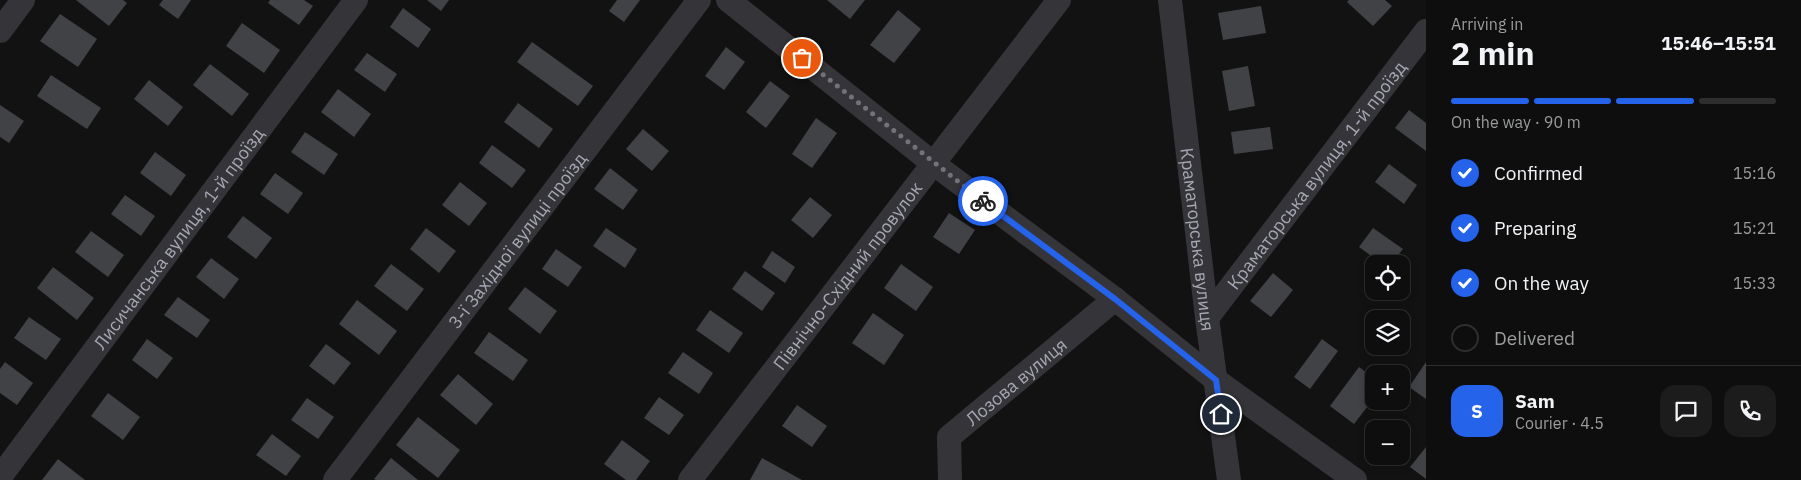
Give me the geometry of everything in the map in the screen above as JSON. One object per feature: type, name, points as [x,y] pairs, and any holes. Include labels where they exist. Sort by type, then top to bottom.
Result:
[{"type":"street","points":[[0,30],[23,0]]},
{"type":"street","name":"Лисичанська вулиця, 1-й проїзд","points":[[0,477],[356,0]]},
{"type":"street","name":"3-ї Західної вулиці проїзд","points":[[336,480],[700,0]]},
{"type":"street","points":[[728,0],[934,164],[1115,299],[1216,380],[1355,480]]},
{"type":"street","name":"Північно-Східний провулок","points":[[690,480],[1059,0]]},
{"type":"street","name":"Краматорська вулиця","points":[[1170,0],[1207,318],[1229,480]]},
{"type":"street","name":"Краматорська вулиця, 1-й проїзд","points":[[1207,318],[1426,31]]},
{"type":"street","name":"Лозова вулиця","points":[[950,480],[949,437],[1115,299]]},
{"type":"building","points":[[76,0],[123,0],[127,3],[109,26]]},
{"type":"building","points":[[163,0],[191,0],[178,19],[159,5]]},
{"type":"building","points":[[270,0],[304,0],[313,6],[299,25],[268,3]]},
{"type":"building","points":[[427,0],[449,0],[441,11]]},
{"type":"building","points":[[617,0],[640,0],[624,22],[609,11]]},
{"type":"building","points":[[827,0],[865,0],[850,19]]},
{"type":"building","points":[[1349,0],[1385,0],[1392,6],[1373,26],[1347,2]]},
{"type":"building","points":[[1261,6],[1266,33],[1223,40],[1218,13]]},
{"type":"building","points":[[403,8],[431,29],[418,48],[390,27]]},
{"type":"building","points":[[898,10],[921,29],[894,63],[870,45]]},
{"type":"building","points":[[60,14],[97,39],[78,67],[40,41]]},
{"type":"building","points":[[242,23],[280,50],[264,73],[226,46]]},
{"type":"building","points":[[532,42],[593,86],[578,106],[517,62]]},
{"type":"building","points":[[726,47],[745,62],[724,90],[705,76]]},
{"type":"building","points":[[367,53],[397,74],[385,92],[354,70]]},
{"type":"building","points":[[210,64],[249,94],[232,116],[193,85]]},
{"type":"building","points":[[1248,66],[1255,106],[1229,111],[1222,71]]},
{"type":"building","points":[[51,75],[101,108],[87,129],[37,96]]},
{"type":"building","points":[[149,80],[183,107],[168,126],[134,99]]},
{"type":"building","points":[[770,81],[790,96],[766,128],[746,112]]},
{"type":"building","points":[[338,89],[371,114],[354,137],[321,112]]},
{"type":"building","points":[[518,103],[553,129],[539,148],[504,122]]},
{"type":"building","points":[[0,105],[24,121],[9,143],[0,137]]},
{"type":"building","points":[[1409,110],[1426,123],[1426,151],[1395,128]]},
{"type":"building","points":[[816,118],[837,133],[812,168],[792,154]]},
{"type":"building","points":[[1270,127],[1273,149],[1234,154],[1231,132]]},
{"type":"building","points":[[643,129],[669,151],[652,171],[626,149]]},
{"type":"building","points":[[305,132],[338,154],[324,175],[291,152]]},
{"type":"building","points":[[492,145],[526,170],[512,188],[479,163]]},
{"type":"building","points":[[155,152],[186,175],[171,196],[140,173]]},
{"type":"building","points":[[1389,164],[1417,185],[1404,204],[1375,182]]},
{"type":"building","points":[[610,168],[638,190],[623,210],[594,189]]},
{"type":"building","points":[[275,173],[303,193],[288,214],[260,194]]},
{"type":"building","points":[[460,182],[487,203],[469,226],[442,205]]},
{"type":"building","points":[[125,195],[155,216],[141,236],[111,214]]},
{"type":"building","points":[[810,197],[832,215],[813,238],[791,220]]},
{"type":"building","points":[[949,213],[975,230],[959,254],[933,237]]},
{"type":"building","points":[[243,216],[272,238],[256,259],[227,237]]},
{"type":"building","points":[[426,228],[456,251],[439,273],[410,249]]},
{"type":"building","points":[[606,228],[637,249],[625,268],[593,246]]},
{"type":"building","points":[[1373,228],[1403,249],[1398,255],[1370,255],[1359,247]]},
{"type":"building","points":[[91,231],[124,255],[108,277],[75,252]]},
{"type":"building","points":[[556,249],[582,267],[568,287],[542,269]]},
{"type":"building","points":[[772,251],[795,267],[785,283],[762,267]]},
{"type":"building","points":[[211,258],[239,279],[224,299],[196,277]]},
{"type":"building","points":[[391,264],[424,289],[407,311],[374,286]]},
{"type":"building","points":[[901,264],[933,287],[916,311],[884,288]]},
{"type":"building","points":[[53,267],[94,298],[77,320],[37,288]]},
{"type":"building","points":[[745,271],[775,293],[762,311],[732,289]]},
{"type":"building","points":[[1273,273],[1293,290],[1271,317],[1250,301]]},
{"type":"building","points":[[525,287],[557,311],[540,334],[508,309]]},
{"type":"building","points":[[178,297],[210,320],[197,338],[164,315]]},
{"type":"building","points":[[357,300],[397,331],[379,355],[339,324]]},
{"type":"building","points":[[710,310],[743,333],[729,353],[696,330]]},
{"type":"building","points":[[873,313],[904,335],[884,365],[852,343]]},
{"type":"building","points":[[29,317],[61,339],[46,360],[14,338]]},
{"type":"building","points":[[489,332],[528,360],[513,381],[474,353]]},
{"type":"building","points":[[147,339],[173,358],[157,379],[132,360]]},
{"type":"building","points":[[1322,339],[1338,351],[1310,389],[1294,377]]},
{"type":"building","points":[[326,344],[351,363],[334,385],[309,366]]},
{"type":"building","points":[[683,352],[713,373],[699,394],[668,373]]},
{"type":"building","points":[[5,362],[33,383],[17,405],[0,393],[0,369]]},
{"type":"building","points":[[1426,362],[1426,399],[1410,388]]},
{"type":"building","points":[[1359,367],[1365,371],[1365,410],[1354,424],[1330,406]]},
{"type":"building","points":[[458,374],[493,404],[476,425],[440,395]]},
{"type":"building","points":[[108,393],[140,417],[123,440],[91,416]]},
{"type":"building","points":[[659,397],[684,415],[669,435],[644,418]]},
{"type":"building","points":[[307,398],[334,417],[318,439],[291,420]]},
{"type":"building","points":[[797,405],[827,426],[812,447],[782,426]]},
{"type":"building","points":[[418,417],[460,450],[438,478],[396,445]]},
{"type":"building","points":[[272,434],[301,456],[286,476],[256,455]]},
{"type":"building","points":[[622,440],[650,461],[636,480],[626,480],[604,464]]},
{"type":"building","points":[[1426,447],[1426,479],[1410,467]]},
{"type":"building","points":[[391,458],[418,480],[374,479]]},
{"type":"building","points":[[762,458],[802,480],[750,480]]},
{"type":"building","points":[[58,459],[85,480],[42,480]]},
{"type":"way so far","points":[[802,58],[983,201]]},
{"type":"route","points":[[983,201],[1115,299],[1216,380],[1221,414]]}]
